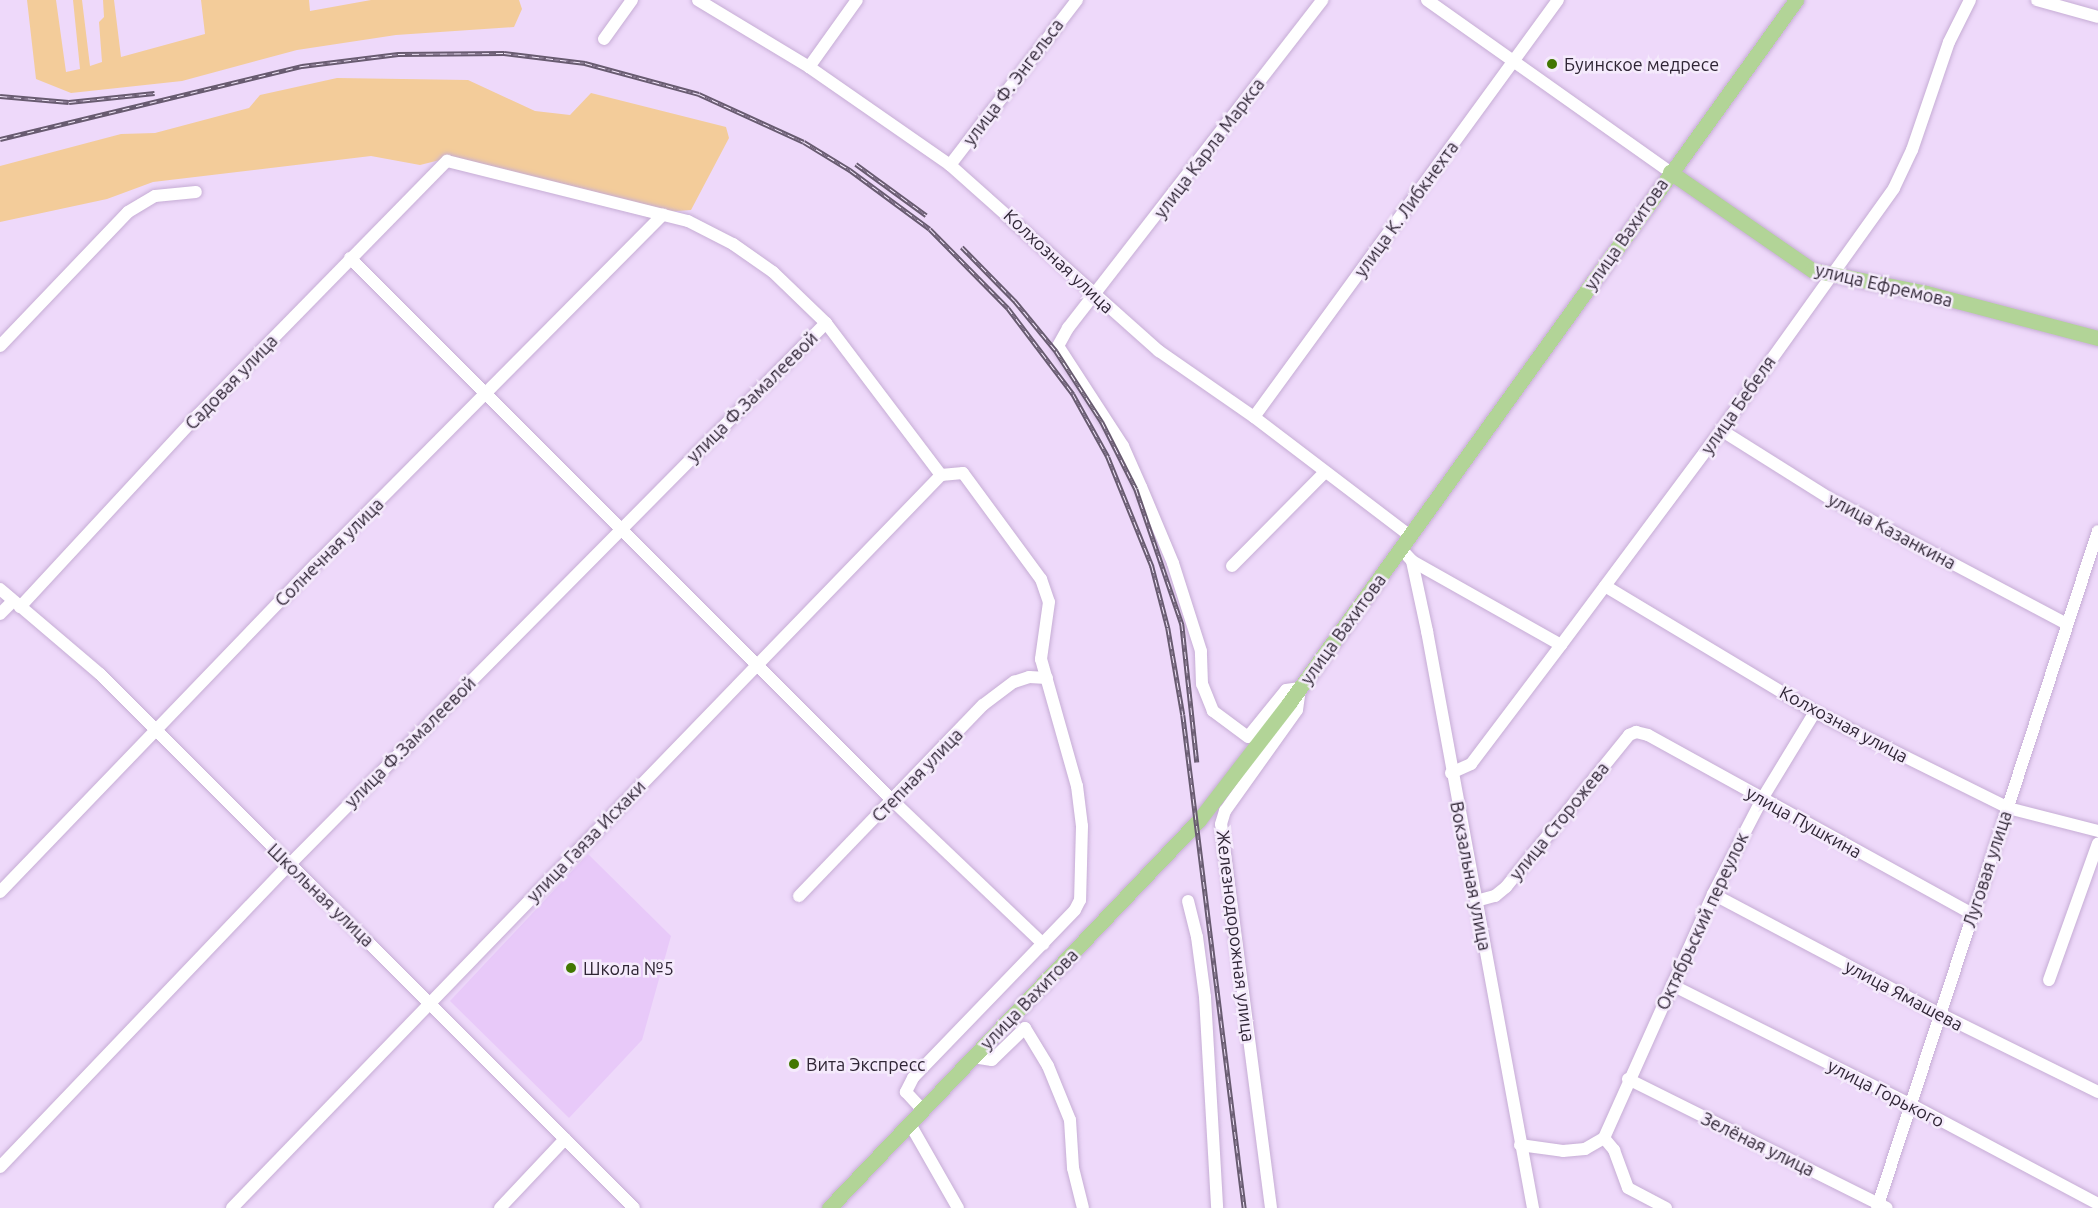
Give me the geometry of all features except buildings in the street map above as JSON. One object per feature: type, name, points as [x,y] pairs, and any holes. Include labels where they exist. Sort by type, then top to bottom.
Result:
[{"type":"main road","name":"улица Вахитова","points":[[829,1208],[1179,842],[1300,688],[1796,0]]},
{"type":"main road","name":"улица Ефремова","points":[[1670,172],[1795,262],[1829,276],[1926,293],[2098,338]]},
{"type":"street","points":[[603,39],[632,0]]},
{"type":"street","name":"Колхозная улица","points":[[698,0],[809,67],[950,165],[1159,351],[1254,417],[1325,472],[1406,543]]},
{"type":"street","points":[[809,67],[858,0]]},
{"type":"street","name":"улица Ф. Энгельса","points":[[950,165],[1077,0]]},
{"type":"street","name":"улица Карла Маркса","points":[[1300,688],[1286,690],[1248,737],[1212,711],[1206,699],[1201,651],[1173,563],[1142,487],[1123,446],[1058,346],[1322,0]]},
{"type":"street","name":"улица Ефремова","points":[[1426,0],[1670,172]]},
{"type":"street","name":"улица К. Либкнехта","points":[[1254,417],[1558,0]]},
{"type":"street","name":"улица Бебеля","points":[[1451,773],[1471,764],[1562,645],[1721,430],[1894,188],[1912,150],[1949,42],[1970,0]]},
{"type":"street","points":[[2037,0],[2098,17]]},
{"type":"street","name":"Садовая улица","points":[[0,614],[17,604],[350,258],[447,161],[663,215]]},
{"type":"street","points":[[0,346],[128,212],[155,196],[196,192]]},
{"type":"street","points":[[663,215],[688,221],[754,257],[826,323],[941,475],[963,473],[1041,579],[1050,602],[1041,644],[1047,678],[1077,786],[1082,879],[1075,910],[914,1078],[906,1092],[923,1110]]},
{"type":"street","name":"Солнечная улица","points":[[0,892],[155,730],[663,215]]},
{"type":"street","points":[[350,258],[892,800],[1043,944]]},
{"type":"street","name":"улица Ф.Замалеевой","points":[[0,1167],[289,865],[826,323]]},
{"type":"street","name":"улица Казанкина","points":[[1721,430],[1829,498],[2067,624]]},
{"type":"street","points":[[1232,566],[1325,472]]},
{"type":"street","name":"улица Гаяза Исхаки","points":[[232,1208],[941,475]]},
{"type":"street","name":"Луговая улица","points":[[1881,1206],[1910,1104],[2098,531]]},
{"type":"street","points":[[1406,543],[1412,561],[1562,645]]},
{"type":"street","name":"Вокзальная улица","points":[[1412,561],[1533,1208]]},
{"type":"street","name":"Колхозная улица","points":[[1605,586],[1815,712],[2008,808],[2098,831]]},
{"type":"street","name":"Школьная улица","points":[[0,589],[100,674],[289,865],[430,1001],[634,1208]]},
{"type":"street","name":"Степная улица","points":[[799,896],[1000,691],[1029,677],[1047,678]]},
{"type":"street","name":"Железнодорожная улица","points":[[1271,1208],[1221,824],[1225,812],[1297,710],[1300,688]]},
{"type":"street","name":"Октябрьский переулок","points":[[1604,1138],[1628,1079],[1713,894],[1762,799],[1815,712]]},
{"type":"street","name":"улица Пушкина","points":[[1636,732],[1648,735],[1972,914]]},
{"type":"street","name":"улица Сторожева","points":[[1476,901],[1495,896],[1506,887],[1629,735],[1636,732]]},
{"type":"street","points":[[2049,980],[2098,843]]},
{"type":"street","name":"улица Ямашева","points":[[1713,894],[1940,1014],[2098,1092]]},
{"type":"street","points":[[1188,901],[1197,937],[1205,997],[1217,1208]]},
{"type":"street","name":"улица Горького","points":[[1672,986],[1910,1104],[2098,1204]]},
{"type":"street","points":[[973,1057],[992,1060],[1026,1028],[1047,1066],[1070,1120],[1073,1168],[1083,1208]]},
{"type":"street","name":"Зелёная улица","points":[[1628,1079],[1881,1206]]},
{"type":"street","points":[[909,1124],[958,1208]]},
{"type":"street","points":[[1520,1145],[1563,1151],[1585,1149],[1604,1138],[1614,1150],[1628,1188],[1666,1208]]},
{"type":"street","points":[[500,1208],[565,1139]]},
{"type":"shaded area","points":[[27,0],[56,0],[66,72],[80,69],[73,0],[82,0],[90,66],[102,62],[99,22],[104,17],[103,0],[114,0],[121,57],[205,34],[201,0],[309,0],[310,11],[371,0],[519,0],[522,9],[514,27],[396,35],[297,50],[182,81],[71,93],[36,79]]},
{"type":"shaded area","points":[[337,78],[468,80],[535,111],[570,115],[591,93],[726,127],[729,138],[691,210],[664,212],[448,158],[420,165],[371,156],[153,182],[107,199],[0,222],[0,166],[121,134],[155,133],[249,108],[260,95]]},
{"type":"shaded area","name":"Школа №5","points":[[588,854],[671,936],[642,1040],[569,1118],[450,1001]]},
{"type":"railway","points":[[0,139],[302,66],[398,54],[504,53],[585,63],[699,94],[804,142],[850,170],[930,229],[1008,308],[1073,394],[1108,457],[1152,566],[1168,628],[1183,715],[1244,1208]]},
{"type":"railway","points":[[0,96],[69,102],[155,93]]},
{"type":"railway","points":[[856,164],[926,215]]},
{"type":"railway","points":[[962,247],[1015,301],[1056,351],[1102,422],[1136,489],[1182,624],[1197,762]]},
{"type":"place","name":"Буинское медресе","points":[[1552,64]]},
{"type":"place","name":"Школа №5","points":[[571,968]]},
{"type":"place","name":"Вита Экспресс","points":[[794,1064]]}]
